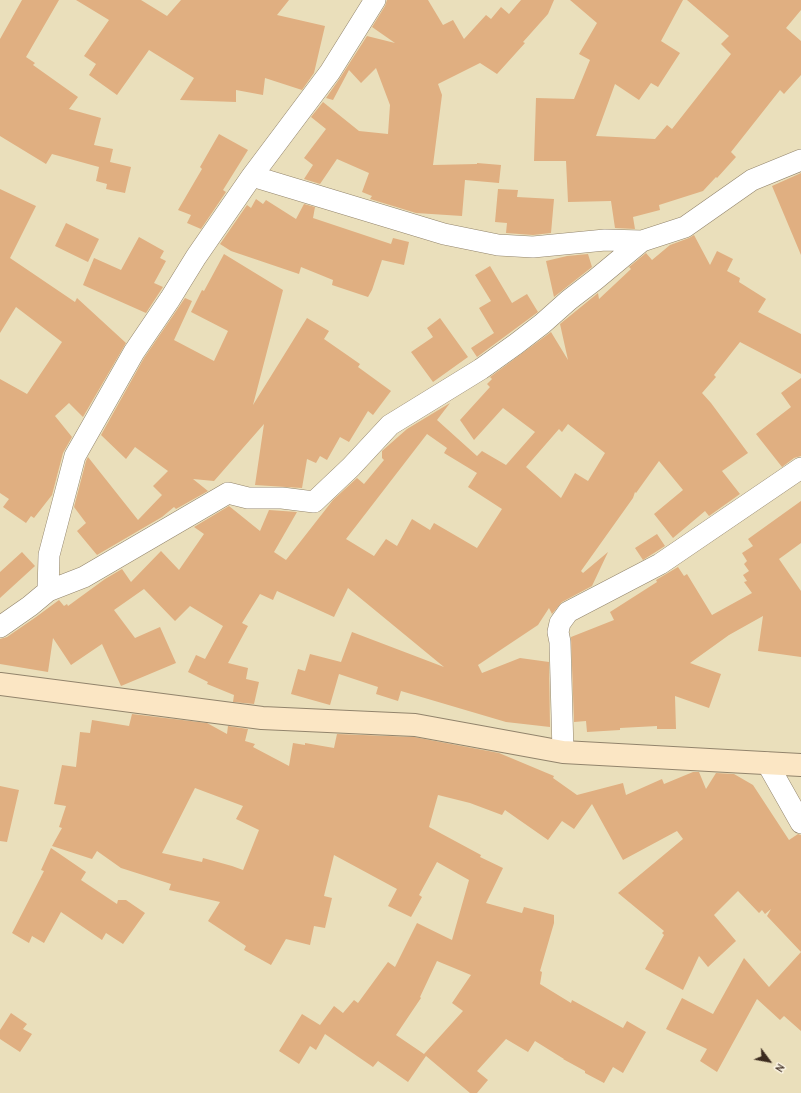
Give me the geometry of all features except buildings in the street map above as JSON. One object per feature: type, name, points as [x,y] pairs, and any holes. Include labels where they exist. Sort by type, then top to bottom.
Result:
[{"type":"main road","points":[[0,684],[262,718],[415,725],[564,752],[801,765]]},
{"type":"street","points":[[48,591],[49,554],[75,456],[134,352],[196,257],[252,176],[330,72],[375,0]]},
{"type":"street","points":[[252,176],[444,234],[498,245],[533,247],[605,240],[642,241],[685,227],[752,180],[801,160]]},
{"type":"street","points":[[0,627],[48,591],[84,577],[228,493],[248,498],[282,498],[314,502],[351,467],[390,425],[481,369],[521,340],[642,241]]},
{"type":"street","points":[[564,752],[560,642],[558,632],[560,623],[568,612],[660,564],[801,468]]},
{"type":"street","points":[[767,763],[801,823]]}]
